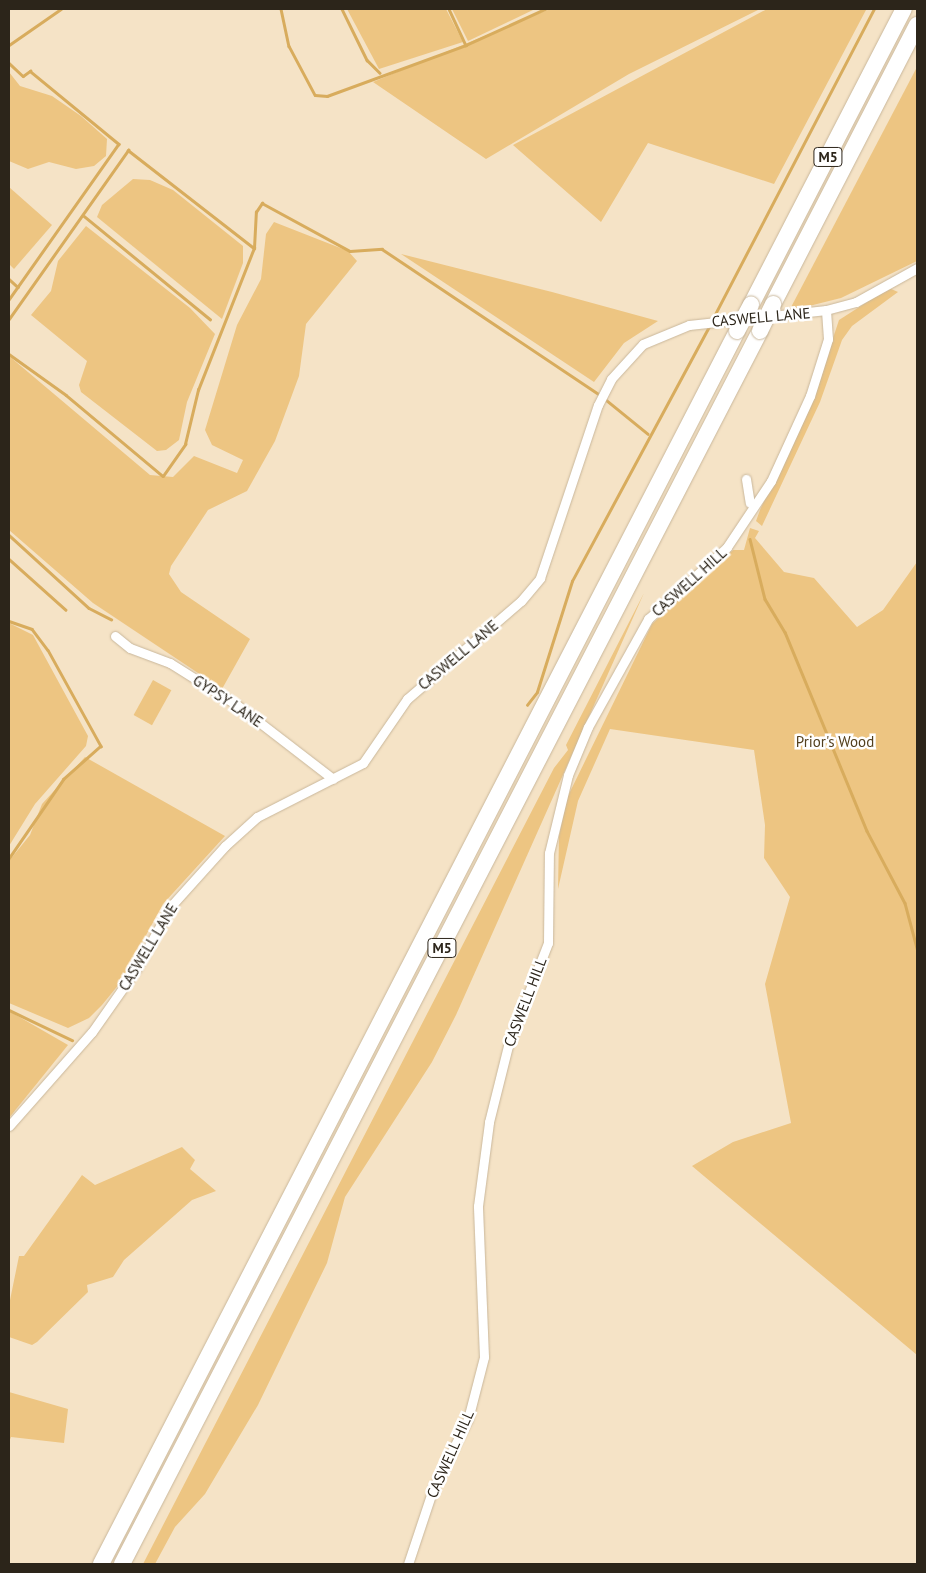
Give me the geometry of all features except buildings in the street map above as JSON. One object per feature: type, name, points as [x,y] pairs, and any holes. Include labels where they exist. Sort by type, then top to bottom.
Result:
[{"type":"highway","name":"M5","points":[[101,1564],[904,9]]},
{"type":"highway","name":"M5","points":[[122,1564],[917,25]]},
{"type":"street","name":"CASWELL LANE","points":[[9,1126],[92,1032],[137,968],[171,906],[225,846],[257,818],[363,763],[407,699],[521,601],[540,578],[598,405],[611,379],[631,355],[664,333],[689,325],[826,310],[856,302],[917,268]]},
{"type":"street","name":"CASWELL HILL","points":[[408,1564],[433,1489],[468,1419],[484,1356],[478,1206],[488,1122],[508,1046],[548,943],[549,853],[568,775],[588,727],[648,619],[727,547],[764,492],[810,396],[828,339],[826,310]]},
{"type":"street","points":[[750,503],[746,483],[764,492]]},
{"type":"street","name":"GYPSY LANE","points":[[116,636],[130,648],[170,663],[237,705],[333,779]]},
{"type":"green space","points":[[347,9],[446,9],[463,42],[379,69]]},
{"type":"green space","points":[[452,9],[535,9],[468,41]]},
{"type":"green space","points":[[550,9],[760,9],[629,74],[486,159],[373,82]]},
{"type":"green space","points":[[767,9],[866,10],[774,184],[648,143],[601,222],[513,145]]},
{"type":"green space","points":[[917,67],[917,261],[841,298],[789,311]]},
{"type":"green space","points":[[9,72],[20,86],[52,96],[81,116],[107,139],[106,156],[94,166],[76,169],[49,162],[28,169],[9,161]]},
{"type":"green space","points":[[133,179],[150,180],[173,190],[243,246],[243,263],[222,319],[97,217],[102,205]]},
{"type":"green space","points":[[9,187],[52,225],[14,269],[9,264]]},
{"type":"green space","points":[[274,222],[348,251],[357,261],[306,324],[299,376],[275,441],[247,491],[208,510],[171,566],[169,574],[181,592],[250,639],[222,689],[93,603],[9,530],[9,356],[150,475],[173,477],[194,456],[237,473],[243,460],[212,445],[205,430],[237,325],[261,279],[266,234]]},
{"type":"green space","points":[[86,226],[190,308],[215,334],[187,402],[179,440],[166,450],[157,451],[81,392],[79,385],[87,361],[31,315],[51,291],[58,261]]},
{"type":"green space","points":[[401,254],[658,321],[624,343],[594,382]]},
{"type":"green space","points":[[889,288],[898,292],[852,326],[842,340],[820,402],[762,526],[756,521],[760,510],[817,386],[839,320]]},
{"type":"green space","name":"Prior's Wood","points":[[750,528],[759,531],[755,538],[784,572],[814,578],[857,627],[883,610],[917,562],[917,1355],[692,1166],[733,1142],[791,1123],[765,984],[790,897],[764,858],[765,825],[754,750],[610,729],[578,801],[558,889],[559,836],[567,798],[652,624],[733,550],[744,550]]},
{"type":"green space","points":[[644,593],[456,1015],[432,1062],[345,1197],[327,1263],[258,1405],[205,1494],[175,1527],[155,1564],[143,1564],[554,768],[568,750],[566,745]]},
{"type":"green space","points":[[9,623],[33,635],[88,736],[86,746],[35,804],[9,846]]},
{"type":"green space","points":[[153,680],[171,690],[152,725],[134,715]]},
{"type":"green space","points":[[85,757],[225,836],[163,904],[120,983],[89,1018],[68,1028],[9,1003],[9,861],[30,835],[42,804]]},
{"type":"green space","points":[[9,1011],[68,1045],[9,1118]]},
{"type":"green space","points":[[182,1147],[195,1160],[190,1169],[216,1191],[192,1200],[124,1260],[113,1277],[87,1285],[88,1292],[37,1342],[32,1345],[9,1337],[9,1305],[19,1256],[24,1256],[82,1175],[95,1185]]},
{"type":"green space","points":[[9,1392],[68,1409],[64,1443],[11,1437],[9,1442]]},
{"type":"waterway","points":[[9,45],[61,9]]},
{"type":"waterway","points":[[281,9],[289,46],[315,95],[327,96],[466,45],[545,9]]},
{"type":"waterway","points":[[342,9],[367,60],[380,73]]},
{"type":"waterway","points":[[449,9],[466,45]]},
{"type":"waterway","points":[[712,320],[874,9]]},
{"type":"waterway","points":[[9,63],[23,76],[30,71],[119,144],[9,300]]},
{"type":"waterway","points":[[9,319],[128,150],[254,248],[256,212],[262,203],[350,251],[382,249],[600,395]]},
{"type":"waterway","points":[[84,216],[210,319]]},
{"type":"waterway","points":[[9,354],[66,395],[163,476],[185,444],[198,390],[254,248]]},
{"type":"waterway","points":[[9,279],[18,287]]},
{"type":"waterway","points":[[527,705],[537,692],[572,581],[710,325]]},
{"type":"waterway","points":[[605,399],[648,434]]},
{"type":"waterway","points":[[9,535],[89,608],[111,619]]},
{"type":"waterway","points":[[750,539],[765,599],[785,632],[867,831],[905,903],[917,948]]},
{"type":"waterway","points":[[9,559],[66,610]]},
{"type":"waterway","points":[[9,621],[32,629],[48,650],[101,746],[64,779],[9,859]]},
{"type":"waterway","points":[[9,1010],[72,1040]]}]
